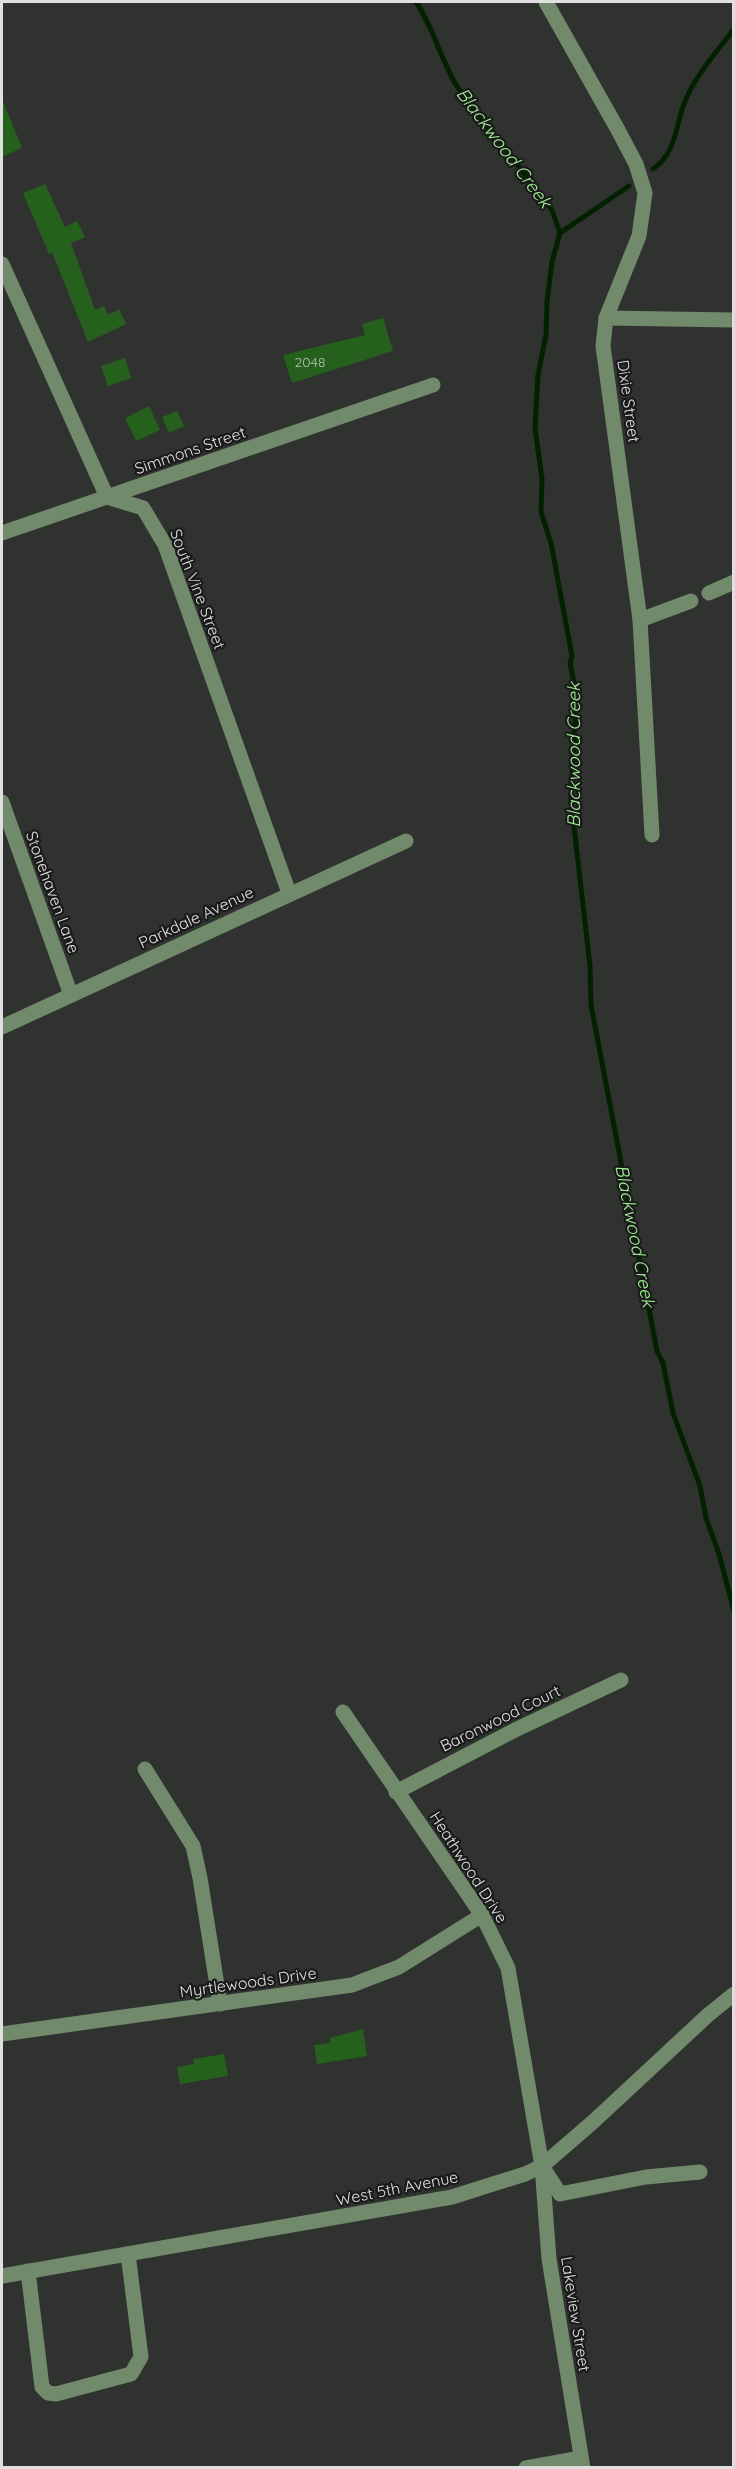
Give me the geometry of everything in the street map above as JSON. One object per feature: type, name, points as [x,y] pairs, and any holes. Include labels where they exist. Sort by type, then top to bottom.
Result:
[{"type":"street","name":"Dixie Street","points":[[546,2],[636,164],[645,192],[639,236],[606,318],[603,346],[640,620],[652,835]]},
{"type":"street","points":[[2,264],[107,497]]},
{"type":"street","points":[[606,318],[734,320]]},
{"type":"street","name":"Simmons Street","points":[[2,533],[433,385]]},
{"type":"street","name":"South Vine Street","points":[[107,497],[143,508],[165,546],[289,893]]},
{"type":"street","points":[[709,593],[734,582]]},
{"type":"street","points":[[640,620],[691,601]]},
{"type":"street","name":"Stonehaven Lane","points":[[2,802],[71,994]]},
{"type":"street","name":"Parkdale Avenue","points":[[2,1027],[406,840]]},
{"type":"street","name":"Baronwood Court","points":[[396,1792],[505,1735],[621,1680]]},
{"type":"street","name":"Heathwood Drive","points":[[343,1712],[482,1915],[508,1968],[542,2166]]},
{"type":"street","points":[[145,1769],[193,1846],[220,2004]]},
{"type":"street","name":"Myrtlewoods Drive","points":[[2,2034],[352,1985],[399,1967],[482,1915]]},
{"type":"street","name":"West 5th Avenue","points":[[2,2276],[452,2197],[525,2175],[542,2166],[734,1994]]},
{"type":"street","points":[[542,2166],[560,2193],[646,2176],[700,2172]]},
{"type":"street","name":"Lakeview Street","points":[[542,2166],[549,2259],[582,2463]]},
{"type":"street","points":[[28,2271],[42,2387],[48,2393],[56,2394],[131,2374],[138,2366],[141,2357],[128,2254]]},
{"type":"street","points":[[526,2468],[582,2463]]},
{"type":"building","points":[[2,99],[22,148],[2,157]]},
{"type":"building","points":[[45,184],[65,227],[77,221],[85,237],[71,243],[95,310],[104,306],[108,315],[119,309],[126,324],[88,342],[52,252],[49,254],[23,193]]},
{"type":"building","points":[[383,318],[393,351],[292,383],[283,355],[365,335],[362,324]]},
{"type":"building","points":[[125,358],[131,378],[108,386],[101,366]]},
{"type":"building","points":[[149,406],[160,430],[136,441],[125,418]]},
{"type":"building","points":[[177,411],[184,426],[169,433],[162,417]]},
{"type":"building","points":[[363,2029],[367,2056],[317,2064],[314,2045],[330,2043],[330,2038]]},
{"type":"building","points":[[224,2054],[228,2076],[180,2084],[177,2067],[194,2064],[193,2059]]},
{"type":"waterway","name":"Blackwood Creek","points":[[416,2],[456,85],[552,210],[560,233],[552,262],[546,335],[538,375],[535,428],[542,479],[541,512],[551,543],[572,656],[570,663],[574,682],[575,721],[571,800],[590,966],[591,1005],[657,1351],[663,1363],[673,1413],[700,1486],[706,1518],[719,1554],[734,1611]]},
{"type":"waterway","points":[[653,169],[672,146],[682,108],[696,81],[734,29]]},
{"type":"waterway","points":[[560,233],[629,186]]}]
